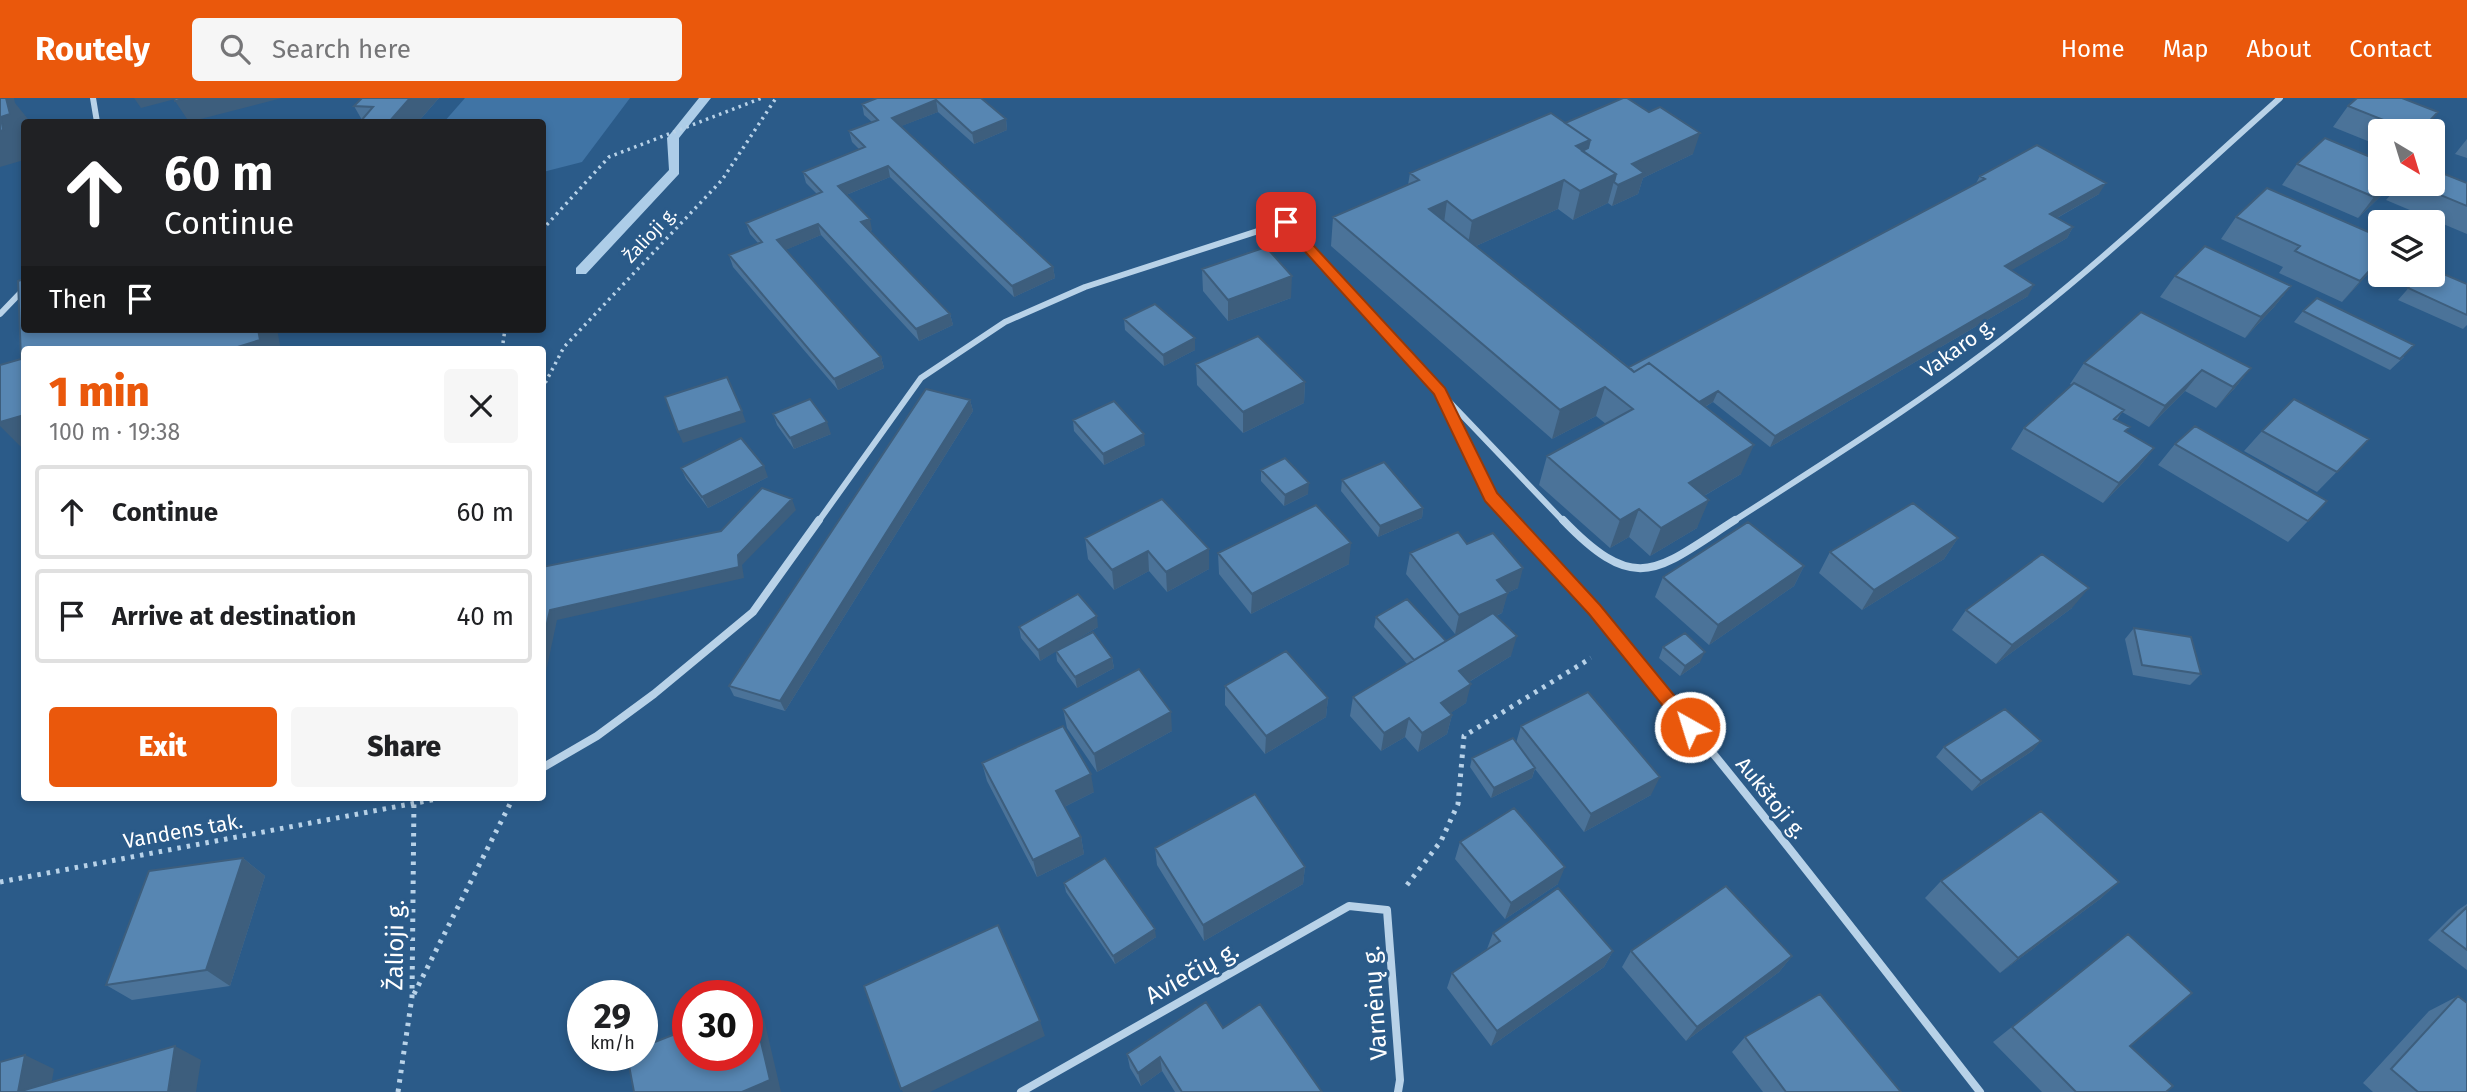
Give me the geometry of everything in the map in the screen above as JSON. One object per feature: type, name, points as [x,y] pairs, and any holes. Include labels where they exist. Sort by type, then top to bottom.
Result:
[{"type":"street","points":[[93,98],[96,119]]},
{"type":"street","name":"Vakaro g.","points":[[1440,392],[1575,533],[1602,557],[1620,567],[1642,569],[1667,564],[1950,377],[2097,263],[2280,98]]},
{"type":"street","points":[[546,766],[597,736],[654,694],[753,612],[921,378],[1005,322],[1085,287],[1286,222],[1440,392]]},
{"type":"street","points":[[0,314],[21,292]]},
{"type":"street","name":"Aukštoji g.","points":[[1440,392],[1491,497],[1621,642],[1811,876],[1980,1092]]},
{"type":"street","name":"Aviečių g.","points":[[1021,1092],[1349,906],[1387,910]]},
{"type":"street","name":"Varnėnų g.","points":[[1387,910],[1400,1080],[1398,1092]]},
{"type":"path","points":[[546,226],[609,157],[709,116],[762,98]]},
{"type":"path","name":"Žalioji g.","points":[[546,381],[564,347],[722,180],[776,98]]},
{"type":"path","points":[[1387,910],[1441,841],[1458,804],[1464,736],[1621,642]]},
{"type":"path","name":"Žalioji g.","points":[[398,1092],[412,997],[414,801]]},
{"type":"path","name":"Vandens tak.","points":[[0,882],[414,801]]},
{"type":"path","points":[[412,997],[511,801]]},
{"type":"shaded area","points":[[465,98],[630,98],[582,162],[546,171],[546,119],[447,119]]},
{"type":"building","points":[[0,98],[6,98],[10,114],[1,117],[3,130],[0,131]]},
{"type":"building","points":[[362,98],[410,98],[392,119],[363,119],[373,107],[354,106]]},
{"type":"building","points":[[877,98],[981,98],[1006,119],[972,133],[936,100],[892,118],[1053,267],[1012,286],[888,166],[838,186],[870,219],[861,222],[950,314],[916,329],[818,224],[777,240],[881,357],[834,379],[729,255],[762,242],[746,223],[822,192],[803,172],[865,147],[849,131],[878,120],[862,104]]},
{"type":"building","points":[[1623,98],[1649,112],[1660,107],[1700,133],[1632,164],[1644,173],[1618,185],[1614,182],[1616,174],[1582,151],[1588,148],[1590,140],[1565,123]]},
{"type":"building","points":[[2357,98],[2402,98],[2438,112],[2431,119],[2381,119],[2348,106]]},
{"type":"building","points":[[1551,113],[1590,140],[1576,146],[1616,174],[1580,191],[1564,180],[1472,221],[1447,201],[1429,209],[1634,372],[1649,363],[1754,445],[1689,483],[1709,500],[1661,528],[1639,509],[1620,520],[1547,456],[1633,409],[1605,387],[1560,410],[1333,217],[1419,180],[1410,173]]},
{"type":"building","points":[[2325,138],[2368,156],[2368,194],[2297,164]]},
{"type":"building","points":[[2037,145],[2106,183],[2050,214],[2073,227],[2005,266],[2034,285],[1775,436],[1718,391],[1699,402],[1649,363],[1634,372],[1629,367],[1985,179],[1980,176]]},
{"type":"building","points":[[2445,174],[2467,183],[2467,206],[2443,196]]},
{"type":"building","points":[[2267,188],[2368,232],[2368,272],[2360,281],[2295,251],[2300,246],[2236,217]]},
{"type":"building","points":[[2205,246],[2291,286],[2261,317],[2175,276]]},
{"type":"building","points":[[1266,247],[1292,276],[1228,300],[1202,269]]},
{"type":"building","points":[[2445,275],[2467,284],[2467,315],[2408,288],[2445,287]]},
{"type":"building","points":[[21,280],[21,333],[259,333],[260,340],[240,346],[21,346],[21,359],[18,281]]},
{"type":"building","points":[[2317,298],[2414,345],[2400,359],[2303,311]]},
{"type":"building","points":[[1155,304],[1195,338],[1163,355],[1124,319]]},
{"type":"building","points":[[2141,312],[2251,368],[2233,387],[2202,370],[2165,406],[2084,363]]},
{"type":"building","points":[[1258,336],[1305,382],[1243,412],[1196,364]]},
{"type":"building","points":[[21,359],[21,416],[0,422],[0,365]]},
{"type":"building","points":[[727,377],[742,411],[678,432],[665,397]]},
{"type":"building","points":[[2074,383],[2124,410],[2114,419],[2130,427],[2125,431],[2154,448],[2119,483],[2024,428]]},
{"type":"building","points":[[926,389],[970,400],[780,701],[729,686]]},
{"type":"building","points":[[810,399],[827,422],[790,438],[773,414]]},
{"type":"building","points":[[2294,399],[2369,439],[2337,472],[2262,431]]},
{"type":"building","points":[[1114,401],[1144,434],[1103,454],[1073,420]]},
{"type":"building","points":[[2195,426],[2327,501],[2308,521],[2175,444]]},
{"type":"building","points":[[741,438],[764,466],[702,497],[681,468]]},
{"type":"building","points":[[1285,458],[1309,483],[1285,495],[1261,470]]},
{"type":"building","points":[[1384,462],[1423,508],[1380,526],[1342,480]]},
{"type":"building","points":[[762,488],[792,499],[738,555],[739,567],[550,610],[546,628],[546,566],[721,531]]},
{"type":"building","points":[[1162,499],[1209,549],[1166,572],[1148,551],[1112,570],[1085,538]]},
{"type":"building","points":[[1913,503],[1958,538],[1874,590],[1830,552]]},
{"type":"building","points":[[1316,505],[1351,543],[1252,594],[1218,553]]},
{"type":"building","points":[[1748,522],[1804,566],[1718,625],[1663,577]]},
{"type":"building","points":[[1458,532],[1467,544],[1493,533],[1523,568],[1497,580],[1508,593],[1459,615],[1410,553]]},
{"type":"building","points":[[2042,554],[2089,588],[2012,645],[1966,610]]},
{"type":"building","points":[[1078,594],[1097,616],[1038,650],[1019,627]]},
{"type":"building","points":[[1407,599],[1446,641],[1414,660],[1376,617]]},
{"type":"building","points":[[1493,613],[1517,636],[1459,671],[1471,684],[1441,703],[1452,715],[1422,733],[1409,718],[1384,733],[1353,697]]},
{"type":"building","points":[[2134,628],[2191,637],[2201,674],[2142,665]]},
{"type":"building","points":[[1093,632],[1112,658],[1075,677],[1056,651]]},
{"type":"building","points":[[1685,633],[1705,652],[1685,666],[1663,647]]},
{"type":"building","points":[[1286,651],[1328,698],[1266,736],[1225,686]]},
{"type":"building","points":[[1139,669],[1171,712],[1094,754],[1063,709]]},
{"type":"building","points":[[1588,692],[1660,777],[1591,814],[1521,726]]},
{"type":"building","points":[[2005,709],[2041,741],[1981,781],[1944,747]]},
{"type":"building","points":[[1063,726],[1091,774],[1056,791],[1081,837],[1033,860],[982,763]]},
{"type":"building","points":[[1513,738],[1535,768],[1494,788],[1472,758]]},
{"type":"building","points":[[1255,794],[1305,867],[1203,925],[1155,848]]},
{"type":"building","points":[[1514,808],[1565,867],[1511,903],[1460,842]]},
{"type":"building","points":[[2041,811],[2119,882],[2018,958],[1941,881]]},
{"type":"building","points":[[243,858],[206,970],[106,985],[149,871]]},
{"type":"building","points":[[1105,858],[1155,929],[1113,956],[1064,883]]},
{"type":"building","points":[[1726,886],[1792,956],[1697,1027],[1631,951]]},
{"type":"building","points":[[1558,888],[1613,951],[1497,1031],[1452,973],[1500,941],[1493,933]]},
{"type":"building","points":[[2467,907],[2467,950],[2442,931]]},
{"type":"building","points":[[998,925],[1040,1021],[901,1089],[864,986]]},
{"type":"building","points":[[2128,934],[2192,993],[2130,1046],[2173,1086],[2166,1092],[2076,1092],[2012,1027]]},
{"type":"building","points":[[1820,994],[1901,1092],[1786,1092],[1745,1037]]},
{"type":"building","points":[[2458,996],[2467,1003],[2467,1092],[2418,1092],[2391,1069]]},
{"type":"building","points":[[1206,1002],[1223,1028],[1260,1004],[1322,1092],[1182,1092],[1160,1057],[1138,1073],[1127,1054]]},
{"type":"building","points":[[672,1035],[672,1071],[763,1071],[763,1050],[770,1080],[742,1092],[634,1092],[630,1071],[658,1071],[658,1041]]},
{"type":"building","points":[[175,1046],[168,1092],[18,1092]]},
{"type":"building","points":[[25,1055],[18,1092],[0,1092],[0,1062]]},
{"type":"waterway","points":[[581,271],[675,171],[673,138],[705,98]]},
{"type":"route","points":[[1286,222],[1440,392],[1491,497],[1594,609],[1690,727]]}]
